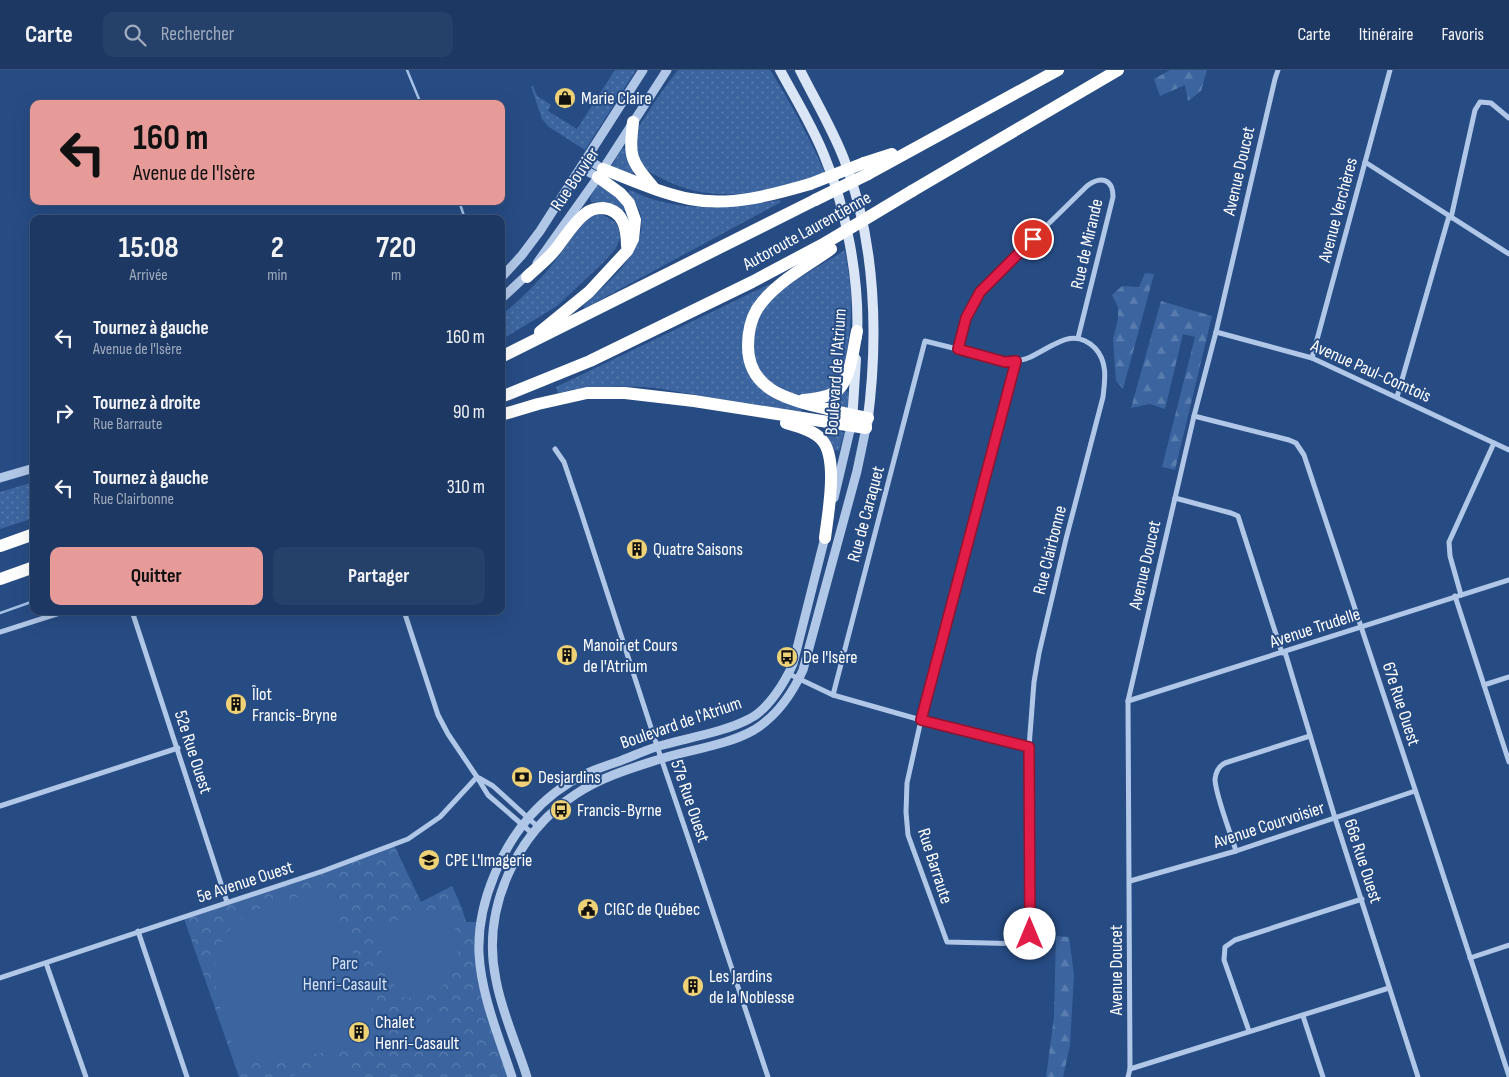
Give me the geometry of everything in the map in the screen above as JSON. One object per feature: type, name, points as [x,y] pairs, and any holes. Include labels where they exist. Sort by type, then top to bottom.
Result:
[{"type":"highway","name":"Autoroute Laurentienne","points":[[505,355],[815,200],[866,169],[921,144],[1058,70]]},
{"type":"highway","name":"Autoroute Laurentienne","points":[[505,395],[590,360],[829,246],[908,193],[1118,70]]},
{"type":"highway","points":[[632,122],[630,149],[633,161],[655,189]]},
{"type":"highway","points":[[601,173],[691,200],[709,201],[748,199],[866,169]]},
{"type":"highway","points":[[520,348],[589,292],[627,251],[633,239],[635,230],[634,220],[629,203],[601,173]]},
{"type":"highway","points":[[527,277],[553,252],[585,213],[597,208],[608,209],[617,213],[623,220],[627,232],[627,251]]},
{"type":"highway","points":[[829,246],[770,294],[757,310],[751,321],[748,333],[748,352],[753,370],[763,384],[778,395],[852,420]]},
{"type":"highway","points":[[796,402],[823,397],[836,392],[847,378],[857,331]]},
{"type":"highway","points":[[505,414],[587,393],[625,393],[694,401],[748,411],[867,423]]},
{"type":"highway","points":[[748,411],[802,428],[820,437],[828,448],[831,464],[825,538]]},
{"type":"highway","points":[[0,546],[30,535]]},
{"type":"highway","points":[[0,579],[30,568]]},
{"type":"main road","name":"Boulevard de l'Atrium","points":[[780,70],[824,155],[840,204],[852,259],[857,300],[852,420]]},
{"type":"main road","name":"Boulevard de l'Atrium","points":[[800,70],[829,124],[844,160],[857,203],[866,244],[872,286],[874,327],[873,373],[867,423]]},
{"type":"street","name":"Rue Bouvier","points":[[505,274],[540,231],[643,70]]},
{"type":"street","name":"Rue Bouvier","points":[[505,296],[527,277],[601,173],[667,70]]},
{"type":"street","name":"Avenue Doucet","points":[[1128,1077],[1130,1069],[1130,881],[1128,701],[1194,416],[1216,332],[1278,70]]},
{"type":"street","name":"Avenue Verchères","points":[[1312,358],[1390,70]]},
{"type":"street","points":[[1397,397],[1450,217],[1476,110],[1480,102],[1491,103],[1509,118]]},
{"type":"street","points":[[587,159],[601,173]]},
{"type":"street","points":[[1365,162],[1509,254]]},
{"type":"street","points":[[582,168],[601,173]]},
{"type":"street","name":"Rue de Mirande","points":[[958,349],[966,318],[980,292],[1086,186],[1098,180],[1104,180],[1110,183],[1113,189],[1113,197],[1078,338]]},
{"type":"street","name":"Avenue Paul-Comtois","points":[[1216,332],[1312,358],[1509,450]]},
{"type":"street","points":[[958,349],[1005,362],[1016,361],[1028,358],[1069,338],[1078,338]]},
{"type":"street","name":"Rue Clairbonne","points":[[1029,944],[1029,747],[1034,682],[1039,654],[1106,379],[1105,366],[1098,352],[1088,342],[1078,338]]},
{"type":"street","name":"Rue de Caraquet","points":[[833,695],[926,341],[958,349]]},
{"type":"street","name":"Rue Barraute","points":[[1016,361],[921,720],[907,783],[906,812],[908,835],[947,942],[1029,944]]},
{"type":"street","name":"67e Rue Ouest","points":[[1194,416],[1289,440],[1301,448],[1363,627],[1509,1076]]},
{"type":"street","name":"Boulevard de l'Atrium","points":[[512,1077],[482,979],[479,953],[480,922],[488,890],[501,857],[528,817],[552,795],[584,774],[657,746],[722,729],[750,719],[769,702],[785,682],[795,658],[852,420]]},
{"type":"street","name":"Boulevard de l'Atrium","points":[[527,1077],[495,980],[493,935],[500,895],[506,877],[518,855],[535,831],[557,809],[576,794],[625,771],[662,758],[726,741],[754,730],[784,703],[803,670],[857,471],[867,423]]},
{"type":"street","points":[[1494,444],[1449,542],[1458,596],[1509,762]]},
{"type":"street","name":"57e Rue Ouest","points":[[555,449],[564,462],[580,509],[768,1077]]},
{"type":"street","points":[[0,478],[30,469]]},
{"type":"street","name":"66e Rue Ouest","points":[[1175,498],[1238,516],[1418,1077]]},
{"type":"street","name":"Avenue Trudelle","points":[[1128,701],[1509,580]]},
{"type":"street","points":[[0,632],[53,615]]},
{"type":"street","name":"52e Rue Ouest","points":[[133,615],[227,902]]},
{"type":"street","points":[[405,615],[438,715],[448,734],[488,795],[521,826],[535,831]]},
{"type":"street","points":[[789,674],[833,695],[921,720],[1029,747]]},
{"type":"street","points":[[1484,685],[1509,677]]},
{"type":"street","points":[[1236,850],[1216,787],[1216,772],[1225,763],[1310,736]]},
{"type":"street","points":[[0,806],[178,748]]},
{"type":"street","points":[[477,777],[493,786],[528,817],[535,831]]},
{"type":"street","name":"5e Avenue Ouest","points":[[0,978],[323,871],[408,839],[440,817],[477,777]]},
{"type":"street","name":"Avenue Courvoisier","points":[[1130,881],[1236,850],[1415,791]]},
{"type":"street","points":[[1249,1032],[1224,960],[1225,948],[1229,943],[1362,899]]},
{"type":"street","points":[[138,931],[187,1077]]},
{"type":"street","points":[[1470,958],[1509,945]]},
{"type":"street","points":[[46,963],[86,1077]]},
{"type":"street","points":[[1130,1069],[1389,988]]},
{"type":"street","points":[[1303,1016],[1323,1077]]},
{"type":"green space","points":[[615,70],[636,70],[585,150],[549,127],[542,119],[531,86],[533,86],[537,96],[551,105],[548,111],[577,129]]},
{"type":"green space","points":[[678,70],[770,70],[813,146],[825,173],[761,191],[719,194],[677,185],[650,172],[639,159],[635,134]]},
{"type":"green space","points":[[1170,70],[1207,70],[1201,91],[1188,101],[1185,85],[1160,96],[1154,79]]},
{"type":"green space","points":[[622,148],[627,149],[634,172],[630,174],[612,166]]},
{"type":"green space","points":[[598,184],[617,195],[626,207],[625,210],[607,203],[591,202],[590,198]]},
{"type":"green space","points":[[630,190],[655,200],[690,206],[719,207],[780,200],[781,202],[585,308],[583,306],[621,269],[639,240],[642,224],[638,208],[628,192]]},
{"type":"green space","points":[[596,214],[603,215],[615,222],[620,238],[616,248],[605,261],[557,306],[505,338],[505,312],[544,275],[573,234],[589,217]]},
{"type":"green space","points":[[845,250],[851,306],[844,373],[836,384],[827,390],[816,394],[794,394],[774,385],[762,373],[755,356],[754,347],[756,319],[765,306],[785,288]]},
{"type":"green space","points":[[1145,273],[1154,274],[1123,389],[1116,381],[1113,339],[1118,319],[1118,307],[1112,295],[1122,286],[1139,287]]},
{"type":"green space","points":[[772,283],[774,287],[744,335],[769,395],[780,401],[802,408],[801,413],[656,388],[607,387],[558,393],[556,387]]},
{"type":"green space","points":[[1161,301],[1212,316],[1175,470],[1162,467],[1195,337],[1183,334],[1165,409],[1150,404],[1131,408]]},
{"type":"green space","points":[[844,390],[848,392],[848,408],[827,405],[826,400]]},
{"type":"green space","points":[[829,428],[841,430],[844,433],[839,451],[834,450],[826,433]]},
{"type":"green space","points":[[30,483],[30,519],[0,529],[0,492]]},
{"type":"green space","name":"Parc Henri-Casault","points":[[394,845],[421,902],[452,886],[466,922],[480,922],[482,979],[512,1077],[239,1077],[183,916]]},
{"type":"green space","points":[[327,888],[366,985],[377,1035],[354,1048],[240,1065],[226,1026],[216,985],[215,965],[219,947],[230,929],[247,914]]},
{"type":"green space","points":[[435,909],[444,913],[452,920],[455,929],[458,948],[453,970],[441,987],[432,993],[422,997],[398,996],[374,931],[377,926]]},
{"type":"green space","points":[[1056,936],[1069,937],[1074,975],[1070,1045],[1063,1077],[1046,1077],[1054,1017]]},
{"type":"green space","points":[[446,1013],[461,1044],[444,1052],[429,1020]]},
{"type":"green space","points":[[420,1022],[430,1045],[414,1052],[404,1029]]},
{"type":"green space","points":[[344,1058],[350,1077],[289,1077]]},
{"type":"waterway","points":[[407,70],[419,100]]},
{"type":"waterway","points":[[460,205],[464,215]]},
{"type":"waterway","points":[[0,613],[30,602]]},
{"type":"place","name":"Marie Claire","points":[[565,98]]},
{"type":"place","name":"Quatre Saisons","points":[[637,549]]},
{"type":"place","name":"Manoir et Cours de l'Atrium","points":[[567,655]]},
{"type":"place","name":"De l'Isère","points":[[787,657]]},
{"type":"place","name":"Îlot Francis-Bryne","points":[[236,704]]},
{"type":"place","name":"Desjardins","points":[[522,777]]},
{"type":"place","name":"Francis-Byrne","points":[[561,810]]},
{"type":"place","name":"CPE L'Imagerie","points":[[429,860]]},
{"type":"place","name":"CIGC de Québec","points":[[588,909]]},
{"type":"place","name":"Les Jardins de la Noblesse","points":[[693,986]]},
{"type":"place","name":"Chalet Henri-Casault","points":[[359,1032]]},
{"type":"route","points":[[1030,934],[1029,747],[921,720],[1016,361],[1005,362],[958,349],[966,318],[980,292],[1033,239]]}]
